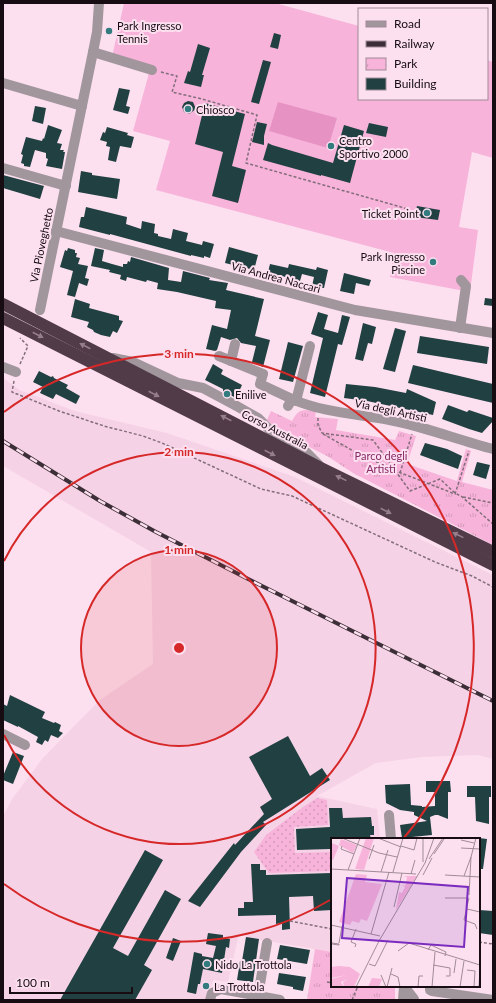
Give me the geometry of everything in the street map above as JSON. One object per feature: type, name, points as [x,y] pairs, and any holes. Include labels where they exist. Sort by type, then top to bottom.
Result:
[{"type":"highway","name":"Corso Australia","points":[[3,304],[321,468],[493,552]]},
{"type":"highway","points":[[3,318],[493,565]]},
{"type":"street","name":"Via Pioveghetto","points":[[40,310],[97,32],[99,3]]},
{"type":"street","points":[[93,52],[152,70]]},
{"type":"street","points":[[3,83],[82,106]]},
{"type":"street","points":[[3,168],[66,186]]},
{"type":"street","name":"Via Andrea Naccari","points":[[56,231],[355,310],[493,333]]},
{"type":"street","points":[[460,328],[466,286],[461,280]]},
{"type":"street","points":[[219,356],[231,361],[235,344]]},
{"type":"street","points":[[292,402],[310,346]]},
{"type":"street","points":[[104,356],[133,362],[178,383],[203,388],[258,418],[273,433],[306,452],[321,468]]},
{"type":"street","name":"Via degli Artisti","points":[[231,361],[263,374],[260,384],[292,402],[320,409],[370,416],[415,425],[471,444],[493,449]]},
{"type":"street","points":[[3,367],[16,372]]},
{"type":"street","points":[[3,734],[25,745]]},
{"type":"street","points":[[389,815],[391,838]]},
{"type":"street","points":[[258,996],[267,942]]},
{"type":"street","points":[[403,1000],[404,987]]},
{"type":"street","points":[[405,987],[413,1000]]},
{"type":"street","points":[[431,988],[493,1000]]},
{"type":"street","points":[[210,1000],[212,993],[221,989],[280,1000]]},
{"type":"path","points":[[152,70],[177,76],[172,92],[257,115],[246,163],[408,209],[407,218]]},
{"type":"path","points":[[28,346],[16,372],[12,392],[104,426],[162,442],[261,489],[292,496],[422,556],[472,576],[493,587]]},
{"type":"path","points":[[318,417],[318,425],[322,433],[328,438],[357,454],[427,484],[455,494],[493,503]]},
{"type":"path","points":[[322,433],[373,440],[410,491],[440,479],[453,490],[455,494]]},
{"type":"path","points":[[400,473],[412,434]]},
{"type":"path","points":[[455,494],[471,444]]},
{"type":"path","points":[[462,496],[493,524]]},
{"type":"path","points":[[290,921],[331,929]]},
{"type":"path","points":[[480,942],[493,944]]},
{"type":"path","points":[[327,982],[331,983]]},
{"type":"path","points":[[352,1000],[358,987]]},
{"type":"shaded area","points":[[278,102],[337,118],[328,148],[269,131]]},
{"type":"shaded area","points":[[3,378],[20,390],[75,411],[167,433],[295,477],[493,575],[493,759],[478,755],[422,757],[376,763],[317,796],[377,809],[380,838],[331,838],[331,952],[255,939],[239,934],[228,982],[213,980],[208,1000],[3,1000],[3,816],[12,799],[42,759],[72,728],[100,700],[153,664],[151,552],[3,466]]},
{"type":"green space","name":"Centro Sportivo 2000","points":[[124,3],[275,3],[358,26],[358,100],[488,100],[488,60],[493,62],[493,158],[472,152],[459,227],[478,230],[470,292],[390,277],[394,253],[156,190],[170,141],[133,131],[148,77],[149,67],[112,57]]},
{"type":"green space","name":"Parco degli Artisti","points":[[271,411],[292,421],[301,411],[316,411],[315,417],[338,419],[336,430],[395,440],[399,431],[416,436],[407,464],[457,481],[466,449],[471,451],[462,482],[493,490],[493,545],[353,473],[327,456],[282,433],[267,420]]},
{"type":"green space","points":[[317,798],[327,800],[328,825],[294,827],[295,853],[331,852],[331,871],[269,873],[254,852],[266,835]]},
{"type":"green space","points":[[315,949],[331,952],[331,987],[395,987],[395,1000],[307,1000]]},
{"type":"building","points":[[274,33],[281,35],[278,49],[270,47]]},
{"type":"building","points":[[198,44],[210,48],[202,75],[204,75],[201,87],[184,83],[188,71],[190,72]]},
{"type":"building","points":[[263,60],[271,62],[259,104],[251,102]]},
{"type":"building","points":[[119,88],[130,90],[126,106],[130,107],[128,114],[113,110]]},
{"type":"building","name":"Chiosco","points":[[188,101],[193,102],[196,109],[189,114],[184,112],[182,107],[184,103]]},
{"type":"building","points":[[205,103],[245,114],[232,166],[246,170],[238,203],[212,196],[223,152],[195,144]]},
{"type":"building","points":[[35,106],[46,108],[43,124],[32,121]]},
{"type":"building","points":[[257,122],[267,124],[264,136],[264,145],[252,142]]},
{"type":"building","points":[[369,123],[388,127],[386,137],[366,133]]},
{"type":"building","points":[[48,125],[62,130],[57,143],[62,144],[60,150],[64,150],[63,152],[65,152],[62,169],[46,166],[48,159],[46,158],[46,153],[35,150],[30,167],[24,166],[24,164],[21,163],[23,155],[21,154],[26,137],[42,141]]},
{"type":"building","points":[[344,125],[364,131],[350,183],[263,160],[268,143],[333,163]]},
{"type":"building","points":[[107,127],[128,133],[127,135],[134,137],[131,148],[120,146],[116,162],[108,160],[110,147],[106,146],[107,142],[100,140]]},
{"type":"building","points":[[81,171],[92,173],[92,175],[120,179],[117,199],[78,192]]},
{"type":"building","points":[[3,175],[44,186],[40,199],[3,188]]},
{"type":"building","name":"Ticket Point","points":[[417,206],[440,210],[438,220],[415,217]]},
{"type":"building","points":[[86,207],[127,217],[126,224],[141,229],[142,221],[155,224],[154,233],[158,234],[158,236],[171,239],[173,229],[188,233],[186,241],[202,245],[203,241],[214,244],[210,258],[204,256],[204,258],[191,256],[79,227],[81,217],[84,217]]},
{"type":"building","points":[[229,247],[258,255],[254,270],[225,263]]},
{"type":"building","points":[[68,248],[75,250],[75,253],[77,253],[76,257],[80,258],[78,264],[88,266],[85,278],[89,279],[87,286],[79,283],[75,297],[67,295],[73,271],[60,267],[65,250],[67,251]]},
{"type":"building","points":[[95,248],[104,250],[102,261],[123,267],[123,264],[127,264],[128,261],[130,262],[131,257],[169,268],[168,280],[181,282],[183,271],[210,278],[209,280],[228,283],[226,290],[264,299],[255,336],[270,340],[263,367],[252,362],[256,346],[241,343],[237,338],[230,340],[221,337],[217,350],[206,349],[212,325],[227,329],[231,310],[215,308],[216,301],[157,289],[158,283],[147,280],[146,282],[127,277],[126,281],[120,279],[121,275],[109,272],[110,270],[91,266]]},
{"type":"building","points":[[270,264],[288,268],[289,264],[316,270],[317,267],[328,270],[324,288],[312,286],[314,277],[302,274],[300,281],[278,275],[277,278],[267,276]]},
{"type":"building","points":[[344,273],[371,280],[369,286],[356,283],[354,294],[340,291]]},
{"type":"building","points":[[485,298],[493,299],[493,306],[484,305]]},
{"type":"building","points":[[75,299],[90,304],[89,308],[119,316],[119,320],[123,321],[117,333],[113,331],[110,337],[101,335],[87,327],[89,322],[71,317]]},
{"type":"building","points":[[318,312],[328,315],[324,329],[338,333],[342,315],[350,317],[342,345],[338,344],[325,397],[310,393],[323,338],[311,334]]},
{"type":"building","points":[[363,323],[376,327],[372,344],[368,343],[363,361],[355,359]]},
{"type":"building","points":[[395,328],[406,331],[395,372],[383,369]]},
{"type":"building","points":[[420,336],[489,347],[487,364],[417,353]]},
{"type":"building","points":[[288,342],[303,346],[293,382],[279,379]]},
{"type":"building","points":[[213,364],[223,370],[221,374],[242,385],[236,398],[223,391],[223,389],[205,380]]},
{"type":"building","points":[[413,365],[493,384],[493,403],[408,383]]},
{"type":"building","points":[[39,371],[51,377],[53,376],[54,378],[68,385],[66,388],[80,396],[76,404],[56,394],[53,399],[40,393],[43,387],[33,382]]},
{"type":"building","points":[[346,384],[375,387],[406,393],[407,389],[436,402],[433,415],[367,401],[344,398]]},
{"type":"building","points":[[448,405],[467,412],[469,410],[493,418],[493,421],[482,433],[469,429],[442,419]]},
{"type":"building","points":[[425,443],[447,449],[462,456],[458,469],[420,455]]},
{"type":"building","points":[[477,462],[490,465],[486,479],[473,475]]},
{"type":"building","points":[[10,695],[45,712],[42,718],[61,725],[59,731],[63,733],[58,738],[51,735],[48,742],[45,740],[42,745],[36,742],[38,737],[3,720],[3,704],[7,706]]},
{"type":"building","points":[[288,736],[310,776],[322,768],[330,780],[263,822],[266,825],[241,852],[200,907],[188,901],[234,843],[235,845],[264,814],[260,807],[272,799],[249,757]]},
{"type":"building","points":[[13,752],[24,756],[13,784],[3,780],[3,776]]},
{"type":"building","points":[[426,781],[450,781],[451,792],[448,792],[448,819],[438,815],[430,817],[432,835],[402,838],[400,825],[427,821],[414,815],[414,812],[400,810],[386,803],[385,785],[410,784],[411,805],[422,807],[435,806],[435,792],[426,792]]},
{"type":"building","points":[[467,786],[491,786],[491,797],[489,797],[489,824],[476,821],[475,797],[467,797]]},
{"type":"building","points":[[329,808],[342,808],[343,818],[371,817],[372,826],[374,826],[374,835],[370,835],[371,838],[331,838],[330,849],[297,850],[296,829],[330,827]]},
{"type":"building","points":[[480,838],[487,839],[483,869],[480,869]]},
{"type":"building","points":[[145,850],[163,860],[113,948],[128,956],[165,890],[181,899],[144,965],[152,970],[135,1000],[60,1000]]},
{"type":"building","points":[[251,864],[260,864],[260,870],[266,870],[266,875],[331,873],[331,910],[314,911],[313,896],[289,897],[290,929],[282,930],[282,923],[276,924],[276,915],[238,916],[238,908],[244,908],[244,902],[253,902]]},
{"type":"building","points":[[480,910],[493,911],[493,935],[480,933]]},
{"type":"building","name":"Nido La Trottola","points":[[208,933],[223,935],[223,938],[230,939],[229,948],[226,947],[222,973],[203,969],[196,994],[187,992],[194,952],[202,954],[202,956],[213,958],[216,946],[206,944]]},
{"type":"building","points":[[246,937],[259,939],[253,982],[237,980]]},
{"type":"building","points":[[173,938],[181,941],[173,961],[166,958]]},
{"type":"building","points":[[280,945],[310,950],[307,964],[277,959]]},
{"type":"building","points":[[279,973],[306,977],[303,991],[293,989],[293,987],[277,984]]},
{"type":"railway","points":[[3,441],[100,501],[156,532],[493,701]]},
{"type":"place","name":"Park Ingresso Tennis","points":[[109,31]]},
{"type":"place","name":"Chiosco","points":[[188,109]]},
{"type":"place","name":"Centro Sportivo 2000","points":[[331,146]]},
{"type":"place","name":"Ticket Point","points":[[427,213]]},
{"type":"place","name":"Park Ingresso Piscine","points":[[433,262]]},
{"type":"place","name":"Enilive","points":[[227,394]]},
{"type":"place","name":"Nido La Trottola","points":[[207,964]]},
{"type":"place","name":"La Trottola","points":[[206,986]]}]
